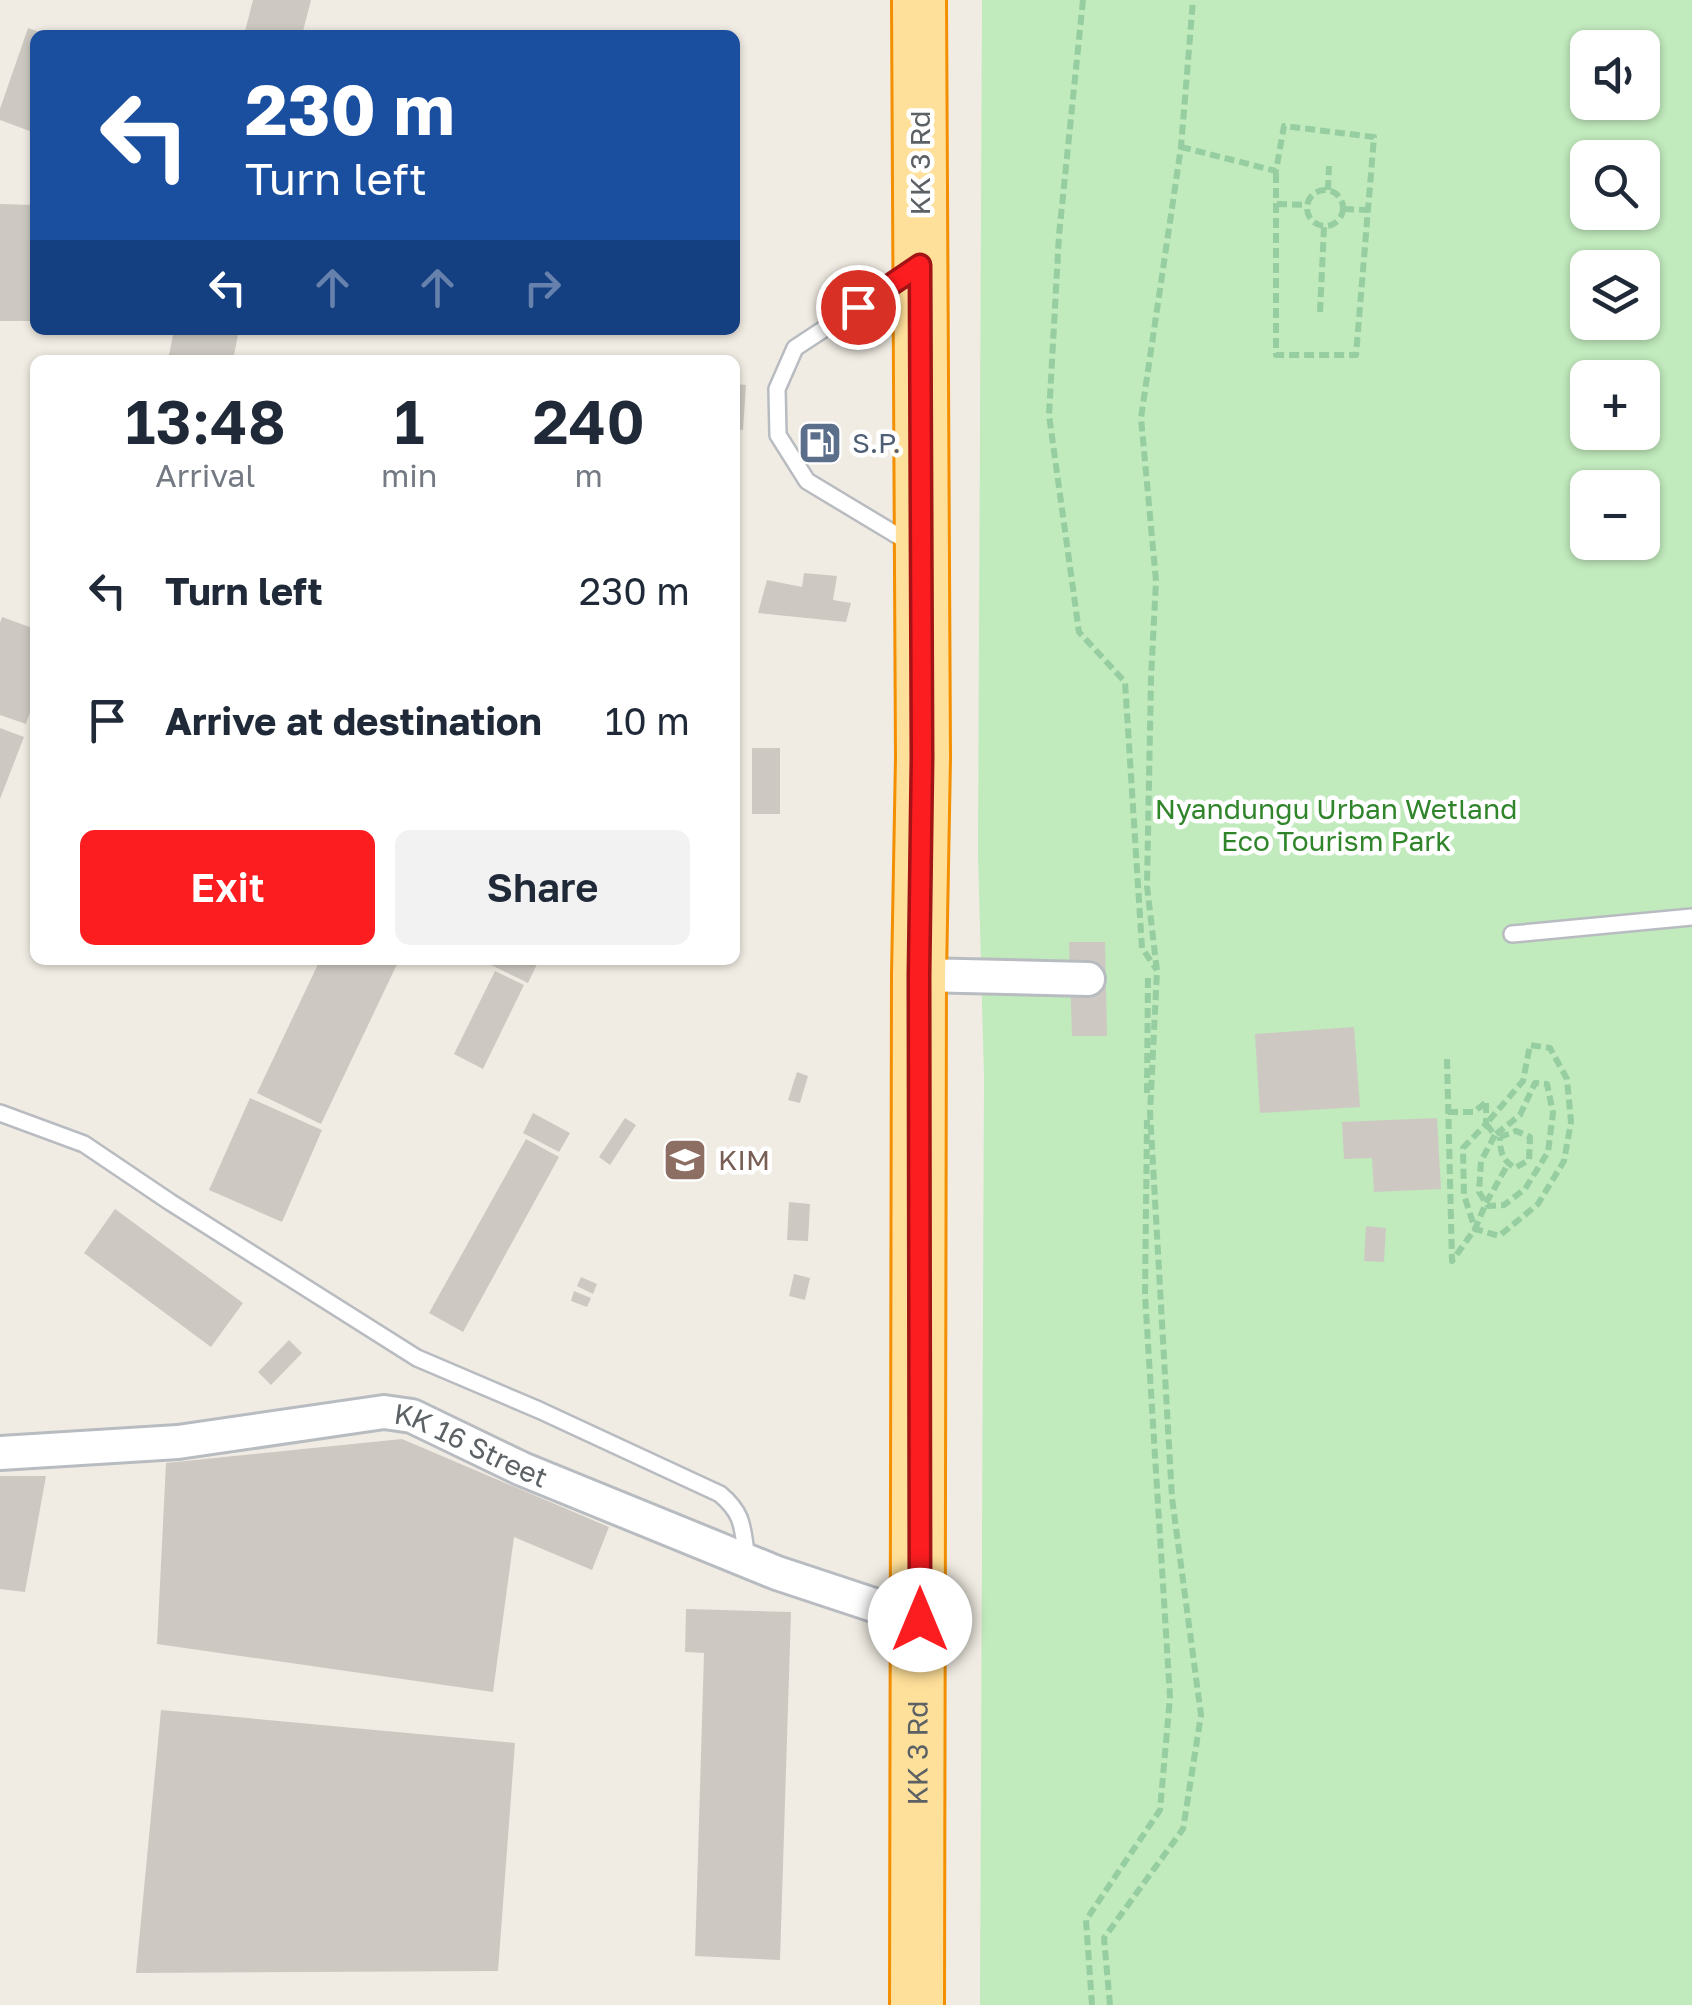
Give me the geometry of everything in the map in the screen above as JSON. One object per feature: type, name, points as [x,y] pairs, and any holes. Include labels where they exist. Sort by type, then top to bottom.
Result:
[{"type":"highway","name":"KK 3 Rd","points":[[917,2005],[922,758],[919,0]]},
{"type":"street","points":[[919,975],[1088,979]]},
{"type":"street","name":"KK 16 Street","points":[[0,1453],[178,1442],[384,1412],[412,1416],[522,1468],[777,1574],[920,1620]]},
{"type":"lane","points":[[920,265],[795,348],[777,388],[777,404],[778,435],[807,481],[922,550]]},
{"type":"lane","points":[[1512,934],[1692,917]]},
{"type":"lane","points":[[0,1113],[84,1144],[418,1358],[720,1494],[734,1506],[740,1520],[747,1561]]},
{"type":"path","points":[[1083,0],[1059,235],[1050,414],[1079,632],[1125,682],[1142,948],[1153,972],[1145,1295],[1170,1697],[1160,1810],[1086,1920],[1092,2005]]},
{"type":"path","points":[[1110,2005],[1104,1938],[1184,1829],[1201,1715],[1171,1479],[1150,1112],[1153,972],[1147,886],[1156,581],[1141,418],[1181,147],[1193,0]]},
{"type":"path","points":[[1284,126],[1374,137],[1356,355],[1276,355],[1276,204],[1276,170],[1284,126]]},
{"type":"path","points":[[1181,147],[1276,170]]},
{"type":"path","points":[[1328,190],[1329,166]]},
{"type":"path","points":[[1328,190],[1340,197],[1344,209],[1340,220],[1324,227],[1309,217],[1308,204],[1313,194],[1328,190]]},
{"type":"path","points":[[1276,204],[1308,204]]},
{"type":"path","points":[[1344,209],[1368,210]]},
{"type":"path","points":[[1320,312],[1324,227]]},
{"type":"path","points":[[1530,1045],[1550,1048],[1567,1079],[1570,1122],[1564,1160],[1538,1204],[1498,1236],[1475,1229],[1464,1195],[1463,1148],[1523,1082],[1530,1045]]},
{"type":"path","points":[[1446,1059],[1452,1261],[1475,1229],[1508,1164]]},
{"type":"path","points":[[1535,1083],[1547,1084],[1554,1113],[1548,1152],[1525,1189],[1504,1205],[1488,1206],[1478,1192],[1481,1161],[1498,1136],[1520,1115],[1535,1083]]},
{"type":"path","points":[[1448,1112],[1474,1112],[1486,1102],[1486,1124],[1498,1136],[1504,1160],[1515,1168],[1529,1160],[1530,1137],[1516,1131],[1498,1136]]},
{"type":"green space","name":"Nyandungu Urban Wetland Eco Tourism Park","points":[[982,0],[1692,0],[1692,2005],[980,2005],[984,1076],[978,853]]},
{"type":"building","points":[[253,0],[311,0],[303,30],[245,30]]},
{"type":"building","points":[[28,28],[34,30],[30,30],[30,131],[0,120],[0,109]]},
{"type":"building","points":[[0,204],[30,205],[30,321],[0,321]]},
{"type":"building","points":[[173,335],[238,335],[234,355],[169,355]]},
{"type":"building","points":[[740,384],[746,385],[743,430],[740,430]]},
{"type":"building","points":[[804,573],[837,576],[833,600],[851,603],[846,622],[758,613],[767,580],[802,587]]},
{"type":"building","points":[[2,617],[30,627],[30,712],[26,724],[0,715]]},
{"type":"building","points":[[0,728],[24,737],[0,799]]},
{"type":"building","points":[[752,748],[780,748],[780,814],[752,814]]},
{"type":"building","points":[[1069,942],[1105,942],[1107,1036],[1072,1036]]},
{"type":"building","points":[[318,965],[397,965],[321,1124],[257,1093]]},
{"type":"building","points":[[491,965],[537,965],[528,983]]},
{"type":"building","points":[[495,971],[524,985],[483,1069],[454,1054]]},
{"type":"building","points":[[1354,1027],[1360,1107],[1260,1113],[1255,1034]]},
{"type":"building","points":[[797,1072],[808,1076],[800,1103],[788,1100]]},
{"type":"building","points":[[250,1098],[322,1130],[282,1222],[209,1190]]},
{"type":"building","points":[[533,1113],[570,1133],[559,1152],[523,1133]]},
{"type":"building","points":[[625,1118],[636,1125],[610,1165],[599,1157]]},
{"type":"building","points":[[1437,1118],[1441,1189],[1374,1192],[1372,1158],[1344,1159],[1342,1122]]},
{"type":"building","points":[[526,1139],[559,1157],[463,1332],[429,1313]]},
{"type":"building","points":[[789,1202],[810,1204],[808,1241],[787,1240]]},
{"type":"building","points":[[115,1209],[243,1303],[211,1347],[84,1253]]},
{"type":"building","points":[[1366,1226],[1386,1228],[1384,1262],[1364,1261]]},
{"type":"building","points":[[794,1274],[810,1278],[805,1300],[789,1296]]},
{"type":"building","points":[[581,1277],[597,1284],[593,1294],[577,1286]]},
{"type":"building","points":[[574,1291],[591,1298],[587,1307],[571,1301]]},
{"type":"building","points":[[289,1340],[302,1353],[271,1385],[258,1372]]},
{"type":"building","points":[[402,1439],[609,1527],[592,1570],[514,1537],[493,1692],[157,1644],[166,1463]]},
{"type":"building","points":[[0,1476],[46,1476],[25,1592],[0,1589]]},
{"type":"building","points":[[686,1609],[791,1612],[780,1960],[695,1956],[704,1653],[685,1652]]},
{"type":"building","points":[[161,1710],[515,1743],[498,1971],[136,1973]]},
{"type":"place","name":"S.P.","points":[[820,443]]},
{"type":"place","name":"KIM","points":[[685,1160]]},
{"type":"route","points":[[858,307],[920,265],[920,1620]]}]
